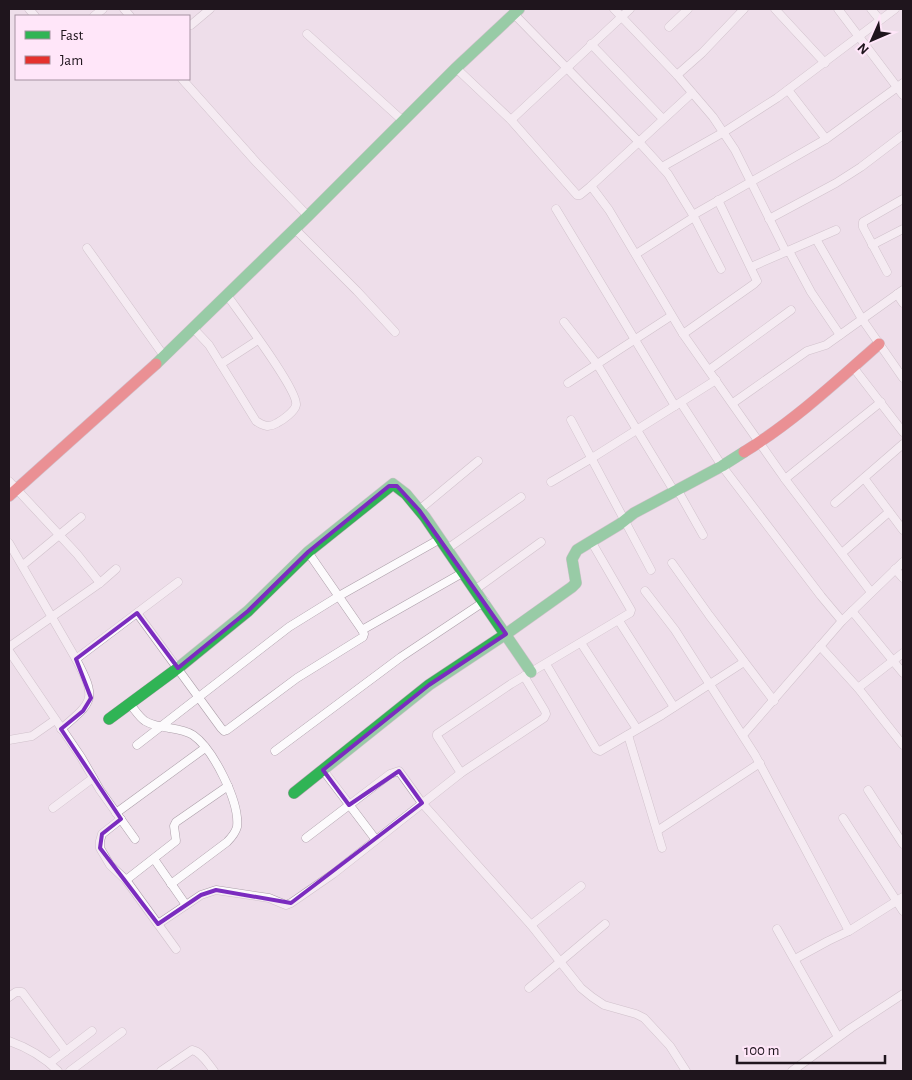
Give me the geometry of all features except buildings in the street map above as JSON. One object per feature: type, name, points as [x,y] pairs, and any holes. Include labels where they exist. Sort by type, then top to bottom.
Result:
[{"type":"street","points":[[191,25],[210,9]]},
{"type":"street","points":[[614,9],[677,75],[724,132],[787,251],[811,292],[840,335]]},
{"type":"street","points":[[511,120],[630,9]]},
{"type":"street","points":[[669,28],[688,9]]},
{"type":"street","points":[[677,75],[702,53],[744,9]]},
{"type":"street","points":[[775,9],[825,63]]},
{"type":"street","points":[[838,9],[900,85],[903,95]]},
{"type":"street","points":[[871,9],[880,20]]},
{"type":"street","points":[[662,168],[724,132],[788,90],[895,9]]},
{"type":"street","points":[[100,583],[60,536],[11,489],[141,378],[516,11],[662,168],[678,189],[694,216],[721,268]]},
{"type":"street","points":[[306,34],[403,121]]},
{"type":"street","points":[[591,44],[663,119]]},
{"type":"street","points":[[456,68],[511,120],[577,195],[590,186],[692,93]]},
{"type":"street","points":[[183,80],[257,163],[308,216]]},
{"type":"street","points":[[636,254],[718,200],[826,139],[900,85]]},
{"type":"street","points":[[788,90],[826,139]]},
{"type":"street","points":[[769,219],[853,172],[903,135]]},
{"type":"street","points":[[590,186],[609,210],[683,334],[785,479],[870,592]]},
{"type":"street","points":[[886,272],[863,227],[863,222],[903,198]]},
{"type":"street","points":[[683,334],[756,283],[756,278],[718,200]]},
{"type":"street","points":[[556,209],[635,339],[678,405],[722,466],[842,621]]},
{"type":"street","points":[[295,228],[395,332]]},
{"type":"street","points":[[751,268],[836,230]]},
{"type":"street","points":[[872,245],[903,230]]},
{"type":"street","points":[[816,239],[862,319],[903,378]]},
{"type":"street","points":[[87,248],[164,356]]},
{"type":"street","points":[[733,403],[807,351],[822,347],[900,292],[903,303]]},
{"type":"street","points":[[193,328],[209,345],[256,421],[262,425],[270,426],[278,423],[294,410],[296,398],[284,377],[227,295]]},
{"type":"street","points":[[709,370],[791,310]]},
{"type":"street","points":[[568,383],[671,316]]},
{"type":"street","points":[[564,322],[597,364],[703,535]]},
{"type":"street","points":[[221,364],[258,340]]},
{"type":"street","points":[[294,793],[429,685],[572,588],[576,583],[576,579],[572,559],[577,550],[634,513],[722,466],[759,443],[813,402],[879,344]]},
{"type":"street","points":[[853,367],[903,432]]},
{"type":"street","points":[[551,482],[716,380]]},
{"type":"street","points":[[785,479],[881,402]]},
{"type":"street","points":[[571,420],[650,570]]},
{"type":"street","points":[[835,502],[903,444]]},
{"type":"street","points":[[419,510],[478,461]]},
{"type":"street","points":[[864,478],[903,530]]},
{"type":"street","points":[[109,719],[178,668],[255,604],[308,552],[393,484],[419,510],[485,601],[506,634],[546,714],[544,718],[461,773],[333,874],[286,905],[269,898],[216,890],[201,895],[158,924]]},
{"type":"street","points":[[447,549],[521,497]]},
{"type":"street","points":[[842,553],[889,512]]},
{"type":"street","points":[[23,565],[81,517]]},
{"type":"street","points":[[137,745],[200,698],[289,627],[440,538]]},
{"type":"street","points":[[461,773],[436,736],[437,734],[527,674],[630,613],[631,610],[591,541]]},
{"type":"street","points":[[476,589],[541,542]]},
{"type":"street","points":[[9,543],[85,676],[91,698],[83,710],[61,729]]},
{"type":"street","points":[[137,613],[221,728],[224,731],[228,730],[297,678],[359,640],[364,634],[308,552]]},
{"type":"street","points":[[743,735],[842,621],[903,562]]},
{"type":"street","points":[[672,563],[774,701]]},
{"type":"street","points":[[9,647],[100,583],[116,569]]},
{"type":"street","points":[[895,569],[903,578]]},
{"type":"street","points":[[362,630],[464,572]]},
{"type":"street","points":[[76,659],[178,582]]},
{"type":"street","points":[[644,591],[675,630],[760,763],[848,931]]},
{"type":"street","points":[[275,751],[400,657],[485,601]]},
{"type":"street","points":[[852,611],[903,673]]},
{"type":"street","points":[[619,621],[674,706]]},
{"type":"street","points":[[581,643],[636,729]]},
{"type":"street","points":[[820,646],[900,735],[903,745]]},
{"type":"street","points":[[9,651],[135,839]]},
{"type":"street","points":[[858,688],[903,653]]},
{"type":"street","points":[[546,664],[596,749],[600,751],[744,662]]},
{"type":"street","points":[[130,704],[144,720],[162,727],[183,730],[192,735],[205,748],[228,786],[236,806],[237,826],[234,835],[171,884]]},
{"type":"street","points":[[9,740],[32,736],[55,720]]},
{"type":"street","points":[[628,735],[662,848]]},
{"type":"street","points":[[176,949],[126,880],[110,865],[100,848],[100,840],[102,834],[119,816],[205,748]]},
{"type":"street","points":[[657,831],[760,763]]},
{"type":"street","points":[[323,770],[376,840]]},
{"type":"street","points":[[306,838],[395,771],[399,771],[422,803],[531,925],[560,963],[592,997],[604,1005],[644,1018],[670,1046],[686,1071]]},
{"type":"street","points":[[53,808],[93,778]]},
{"type":"street","points":[[126,880],[176,841],[174,826],[176,822],[228,786]]},
{"type":"street","points":[[868,790],[903,844]]},
{"type":"street","points":[[843,818],[900,899],[903,911]]},
{"type":"street","points":[[154,859],[186,905]]},
{"type":"street","points":[[531,925],[581,886]]},
{"type":"street","points":[[795,960],[848,931],[900,899]]},
{"type":"street","points":[[529,988],[605,924]]},
{"type":"street","points":[[777,929],[838,1037]]},
{"type":"street","points":[[9,996],[16,992],[22,992],[66,1051]]},
{"type":"street","points":[[792,1071],[838,1037],[903,994]]},
{"type":"street","points":[[50,1063],[92,1031]]},
{"type":"street","points":[[70,1071],[122,1032]]},
{"type":"street","points":[[9,1041],[50,1063],[58,1071]]},
{"type":"street","points":[[161,1071],[192,1050],[202,1055],[214,1071]]},
{"type":"highlighted area","points":[[389,486],[397,486],[419,510],[506,634],[429,685],[323,770],[349,805],[399,771],[422,803],[291,903],[216,890],[201,895],[158,924],[100,848],[102,834],[121,819],[61,729],[83,711],[91,698],[76,659],[137,613],[178,668],[248,611],[308,552]]},
{"type":"traffic: fast","points":[[156,364],[456,68],[519,9]]},
{"type":"traffic: fast","points":[[294,793],[429,685],[572,587],[576,583],[572,559],[577,550],[620,524],[634,513],[722,466],[744,452]]},
{"type":"traffic: fast","points":[[109,719],[178,668],[248,611],[308,552],[393,484],[406,494],[425,517],[531,672]]},
{"type":"traffic: jam","points":[[744,452],[797,415],[879,344]]},
{"type":"traffic: jam","points":[[9,496],[156,364]]}]
